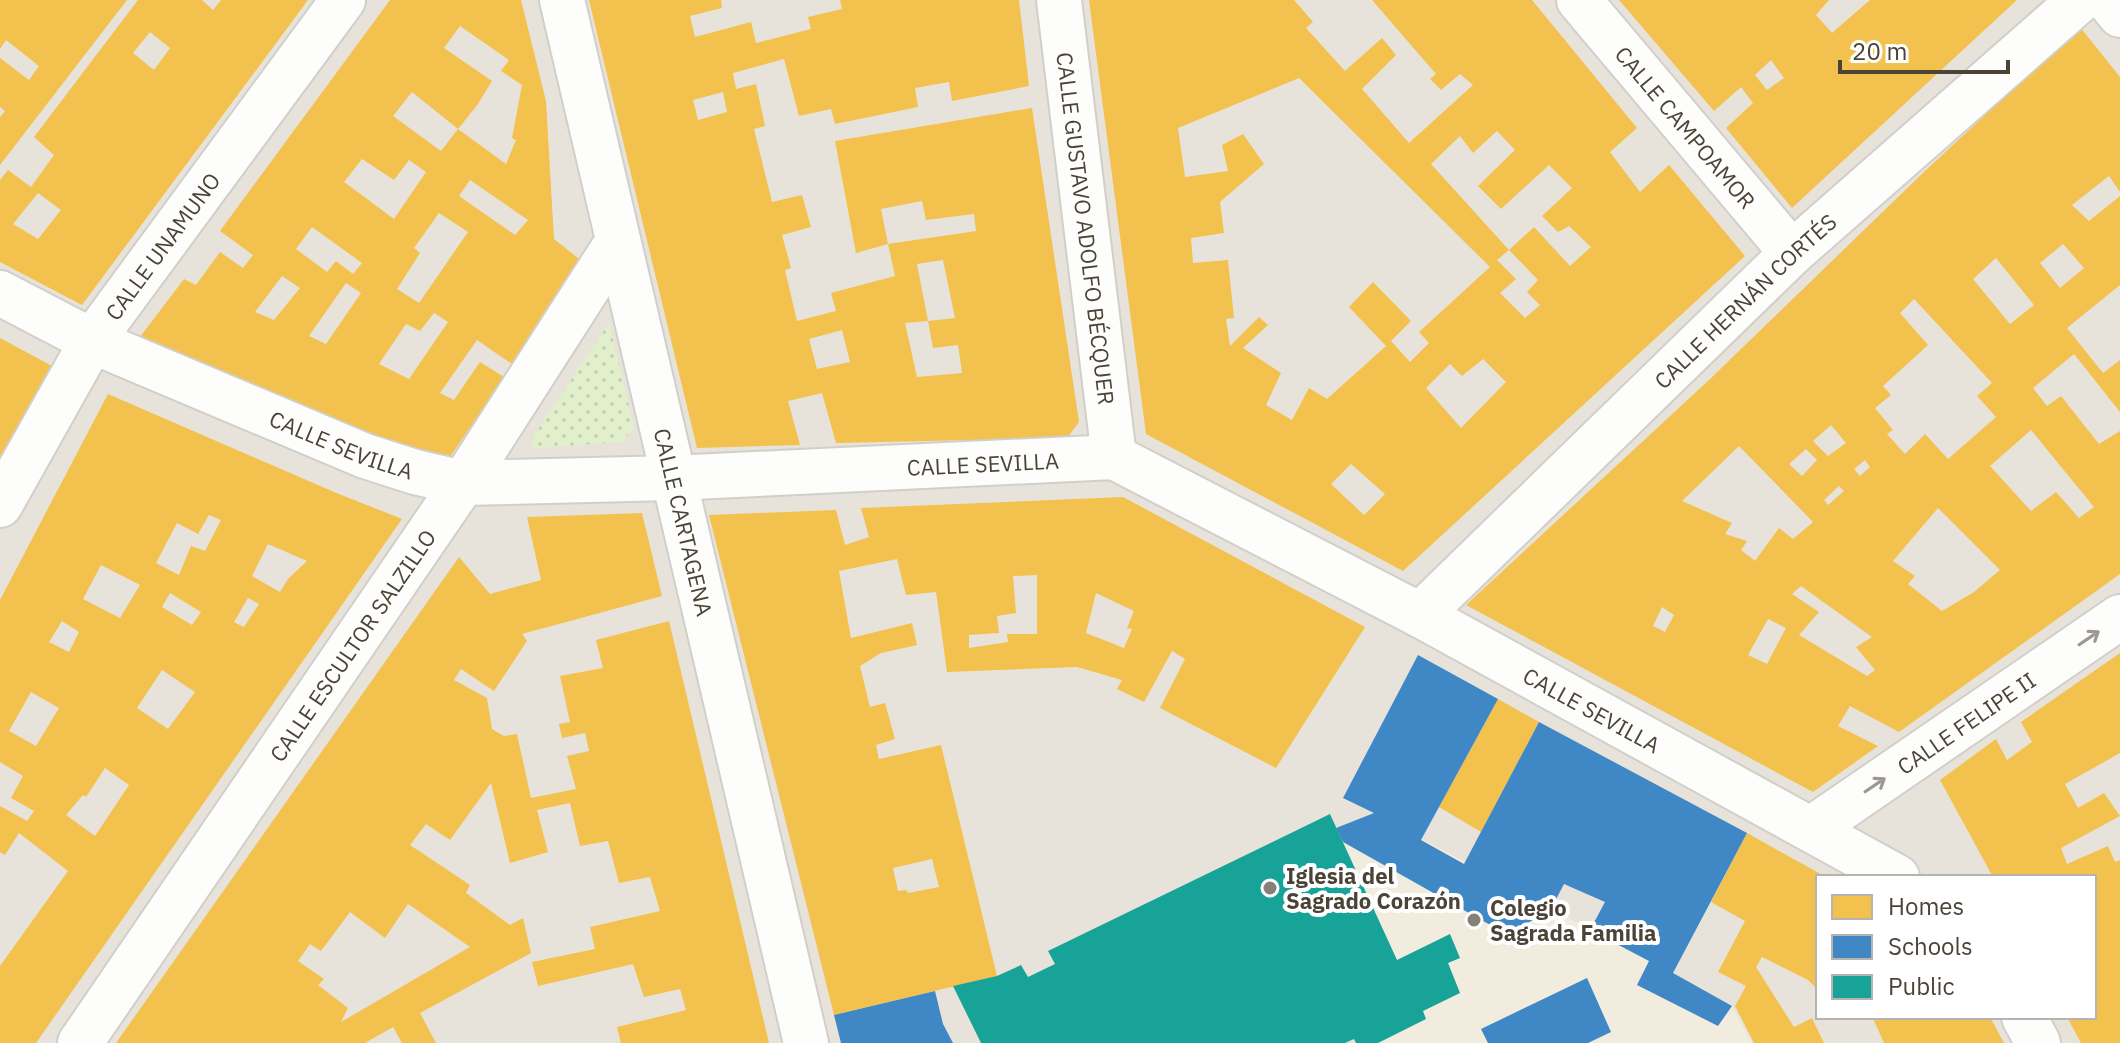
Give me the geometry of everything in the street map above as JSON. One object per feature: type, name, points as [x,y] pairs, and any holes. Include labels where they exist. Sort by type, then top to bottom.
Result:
[{"type":"street","name":"CALLE UNAMUNO","points":[[0,505],[92,341],[343,0]]},
{"type":"street","name":"CALLE CARTAGENA","points":[[562,0],[806,1043]]},
{"type":"street","name":"CALLE GUSTAVO ADOLFO BÉCQUER","points":[[1059,0],[1114,457]]},
{"type":"street","name":"CALLE CAMPOAMOR","points":[[1579,0],[1792,253]]},
{"type":"street","name":"CALLE HERNÁN CORTÉS","points":[[1420,615],[1792,253],[2080,0]]},
{"type":"street","points":[[2108,0],[2120,15]]},
{"type":"street","name":"CALLE ESCULTOR SALZILLO","points":[[80,1043],[463,483],[618,241]]},
{"type":"street","name":"CALLE SEVILLA","points":[[0,293],[92,341],[365,456],[463,483],[672,478],[1114,457],[1420,615],[1893,875]]},
{"type":"street","name":"CALLE FELIPE II","points":[[1811,829],[2120,617]]},
{"type":"street","points":[[2025,1019],[2038,1043]]},
{"type":"shaded area","points":[[0,0],[2120,0],[2120,1043],[0,1043]]},
{"type":"shaded area","name":"Colegio Sagrada Familia","points":[[1374,813],[1732,1006],[1752,1043],[1378,1043],[1426,1019],[1423,1011],[1460,993],[1448,963],[1460,958],[1450,935],[1397,960],[1336,828]]},
{"type":"green space","points":[[609,323],[634,427],[622,442],[531,446],[531,440]]},
{"type":"building: Homes","points":[[0,0],[127,0],[0,165],[0,117],[5,111],[0,107],[0,58],[29,80],[39,66],[6,40],[0,49]]},
{"type":"building: Homes","points":[[138,0],[202,0],[213,10],[221,0],[308,0],[82,305],[0,262],[0,180],[8,170],[31,187],[54,155],[34,137]],"holes":[[[150,32],[170,48],[154,70],[133,53]],[[38,193],[61,210],[38,239],[13,224]]]},
{"type":"building: Homes","points":[[390,0],[521,0],[546,101],[554,239],[583,262],[512,364],[477,340],[440,393],[454,400],[480,362],[504,377],[446,463],[402,449],[140,337],[184,279],[196,285],[220,252],[243,268],[253,255],[220,231]],"holes":[[[460,26],[509,60],[501,71],[522,85],[512,138],[516,140],[506,164],[458,129],[492,81],[444,48]],[[412,92],[458,129],[441,151],[393,116]],[[362,159],[394,180],[409,160],[426,172],[394,219],[344,182]],[[470,180],[528,220],[515,235],[459,196]],[[439,213],[468,232],[419,303],[397,289],[420,253],[414,248]],[[312,227],[362,263],[353,274],[336,261],[327,272],[296,249]],[[282,276],[300,288],[274,320],[255,312]],[[346,283],[361,293],[326,344],[309,336]],[[434,313],[448,322],[409,379],[379,364],[406,324],[420,331]]]},
{"type":"building: Homes","points":[[589,0],[721,0],[722,8],[690,16],[695,37],[751,22],[756,43],[811,29],[808,17],[842,9],[840,0],[1019,0],[1029,86],[952,101],[949,82],[915,88],[918,107],[835,124],[831,109],[799,116],[784,59],[733,73],[736,89],[756,84],[765,126],[754,129],[772,202],[802,195],[811,227],[782,235],[791,268],[785,270],[797,321],[836,311],[831,293],[895,276],[888,244],[856,253],[835,141],[1032,108],[1079,422],[1067,438],[836,443],[822,393],[788,401],[800,445],[697,448]],"holes":[[[723,92],[727,112],[698,120],[693,100]],[[922,201],[926,220],[974,214],[976,231],[888,244],[881,209]],[[943,260],[955,318],[928,321],[917,264]],[[928,321],[933,348],[958,345],[962,373],[917,377],[905,323]],[[842,330],[850,362],[817,369],[809,339]]]},
{"type":"building: Homes","points":[[1089,0],[1294,0],[1313,22],[1306,28],[1345,71],[1382,38],[1396,55],[1362,89],[1409,143],[1473,85],[1460,74],[1441,90],[1430,79],[1436,74],[1372,0],[1532,0],[1637,128],[1610,152],[1640,192],[1669,165],[1745,256],[1403,571],[1146,434]],"holes":[[[1299,78],[1490,267],[1419,332],[1429,343],[1410,362],[1391,341],[1411,321],[1373,282],[1349,307],[1386,346],[1327,399],[1309,388],[1292,420],[1266,405],[1281,373],[1243,348],[1268,325],[1259,317],[1230,346],[1226,319],[1234,318],[1228,260],[1193,263],[1191,238],[1224,233],[1220,202],[1264,164],[1243,134],[1222,145],[1228,171],[1185,177],[1178,128]],[[1497,131],[1515,150],[1478,186],[1501,209],[1549,165],[1572,188],[1542,216],[1558,232],[1569,226],[1591,247],[1570,266],[1534,227],[1509,250],[1431,164],[1460,136],[1473,153]],[[1509,250],[1538,280],[1527,292],[1540,305],[1525,318],[1500,293],[1516,279],[1497,260]],[[1483,359],[1506,382],[1461,428],[1426,388],[1450,364],[1462,376]],[[1351,464],[1385,494],[1364,515],[1331,484]]]},
{"type":"building: Homes","points":[[1619,0],[1829,0],[1816,15],[1832,33],[1870,0],[2017,0],[1792,208],[1726,128],[1753,103],[1741,87],[1714,111]],"holes":[[[1771,60],[1784,78],[1767,90],[1755,75]]]},
{"type":"building: Homes","points":[[2080,27],[2120,77],[2120,192],[2109,176],[2072,205],[2089,221],[2120,196],[2120,285],[2067,328],[2103,373],[2120,360],[2120,412],[2074,354],[2033,388],[2047,406],[2061,396],[2099,444],[2120,431],[2120,574],[1899,732],[1850,706],[1838,726],[1878,746],[1813,792],[1466,605],[1709,380],[1926,170]],"holes":[[[2063,244],[2084,268],[2060,288],[2040,263]],[[1996,258],[2034,305],[2010,324],[1973,279]],[[1914,299],[1992,383],[1977,396],[1996,417],[1948,459],[1925,434],[1905,454],[1887,434],[1893,430],[1875,408],[1891,395],[1883,386],[1928,345],[1900,313]],[[1831,425],[1846,443],[1828,456],[1813,441]],[[2031,430],[2094,507],[2079,518],[2056,492],[2031,511],[1990,466]],[[1739,446],[1813,522],[1793,539],[1779,528],[1755,561],[1741,550],[1747,541],[1725,534],[1732,523],[1682,501]],[[1806,449],[1817,460],[1802,476],[1789,464]],[[1865,460],[1870,467],[1860,476],[1854,469]],[[1839,486],[1844,491],[1828,505],[1824,500]],[[1938,508],[2000,570],[1974,592],[1942,611],[1908,584],[1915,576],[1893,561]],[[1801,586],[1872,637],[1856,647],[1875,670],[1867,676],[1799,635],[1819,612],[1792,594]],[[1662,607],[1674,615],[1665,632],[1653,626]],[[1768,619],[1786,628],[1767,664],[1748,655]]]},
{"type":"building: Homes","points":[[0,338],[52,366],[0,464]]},
{"type":"building: Homes","points":[[108,394],[402,519],[36,1043],[0,1043],[0,966],[68,871],[19,833],[5,855],[0,852],[0,806],[27,821],[34,811],[11,798],[23,776],[0,762],[0,600]],"holes":[[[209,515],[221,520],[205,551],[191,546],[179,575],[156,563],[177,523],[198,534]],[[268,544],[307,561],[288,579],[280,592],[252,576]],[[101,565],[140,585],[120,618],[83,599]],[[170,593],[201,612],[192,625],[162,607]],[[248,598],[259,604],[244,627],[234,622]],[[62,621],[79,632],[69,652],[49,642]],[[162,670],[195,692],[168,729],[137,708]],[[31,692],[59,708],[36,746],[9,731]],[[105,768],[129,785],[95,836],[66,815],[83,795],[86,797]]]},
{"type":"building: Homes","points":[[1123,497],[1365,627],[1276,768],[1160,708],[1185,659],[1172,651],[1144,702],[1117,689],[1122,680],[1077,667],[947,672],[936,592],[906,595],[897,559],[839,571],[851,638],[912,623],[917,645],[881,653],[860,666],[870,707],[885,703],[895,739],[876,745],[879,759],[941,745],[997,976],[834,1015],[709,515],[836,510],[845,545],[869,537],[861,508]],"holes":[[[1037,575],[1037,634],[1007,634],[1008,642],[969,648],[969,635],[999,633],[997,616],[1016,613],[1013,576]],[[1096,593],[1134,611],[1127,628],[1132,629],[1124,648],[1086,633]],[[932,859],[939,887],[908,893],[906,890],[898,891],[893,868]]]},
{"type":"building: Homes","points":[[642,513],[662,596],[522,634],[527,641],[494,691],[461,669],[454,680],[487,698],[492,729],[504,736],[517,734],[531,798],[576,789],[567,756],[589,751],[585,733],[562,738],[559,724],[570,722],[560,676],[603,668],[596,640],[669,621],[769,1043],[621,1043],[617,1027],[686,1010],[680,989],[644,997],[633,964],[538,986],[532,962],[595,949],[590,927],[660,911],[650,877],[619,883],[608,841],[580,846],[570,803],[537,810],[548,852],[510,863],[491,783],[450,840],[426,824],[410,845],[470,885],[466,893],[510,925],[523,918],[531,953],[420,1013],[436,1043],[402,1043],[393,1027],[365,1043],[116,1043],[459,557],[490,594],[541,580],[527,517]],"holes":[[[408,904],[470,947],[341,1022],[348,1008],[318,985],[324,979],[298,961],[310,944],[321,951],[350,912],[385,938]]]},
{"type":"building: Homes","points":[[2120,653],[2120,753],[2065,784],[2078,808],[2104,793],[2120,816],[2061,848],[2067,864],[2108,846],[2115,862],[2120,860],[2120,1043],[2081,1043],[2068,1019],[2096,1019],[2096,875],[1992,875],[1940,780],[1996,739],[2007,760],[2032,742],[2021,722]]},
{"type":"building: Homes","points":[[1498,699],[1539,722],[1481,832],[1439,807]]},
{"type":"building: Homes","points":[[1747,833],[1822,875],[1816,875],[1816,988],[1808,980],[1762,957],[1756,967],[1794,1027],[1812,1018],[1824,1043],[1754,1043],[1735,1006],[1746,986],[1718,972],[1745,921],[1711,902]]},
{"type":"building: Homes","points":[[1873,1019],[1991,1019],[2004,1043],[1884,1043]]},
{"type":"building: Schools","points":[[1418,655],[1498,699],[1421,840],[1464,864],[1539,722],[1747,833],[1673,973],[1732,1006],[1718,1026],[1637,985],[1649,961],[1590,930],[1605,902],[1564,884],[1551,909],[1508,935],[1343,842],[1336,828],[1374,813],[1343,798]]},
{"type":"building: Schools","points":[[1587,978],[1611,1032],[1588,1043],[1488,1043],[1481,1029]]},
{"type":"building: Schools","points":[[935,991],[943,1024],[953,1043],[841,1043],[834,1015]]},
{"type":"building: Public","name":"Iglesia del Sagrado Corazón","points":[[1330,814],[1397,960],[1450,934],[1460,958],[1448,963],[1460,993],[1423,1011],[1426,1019],[1378,1043],[1356,1043],[1354,1039],[1345,1043],[981,1043],[953,986],[997,976],[1021,965],[1028,977],[1055,964],[1048,951]]},
{"type":"place","name":"Iglesia del Sagrado Corazón","points":[[1270,888]]},
{"type":"place","name":"Colegio Sagrada Familia","points":[[1474,920]]}]
